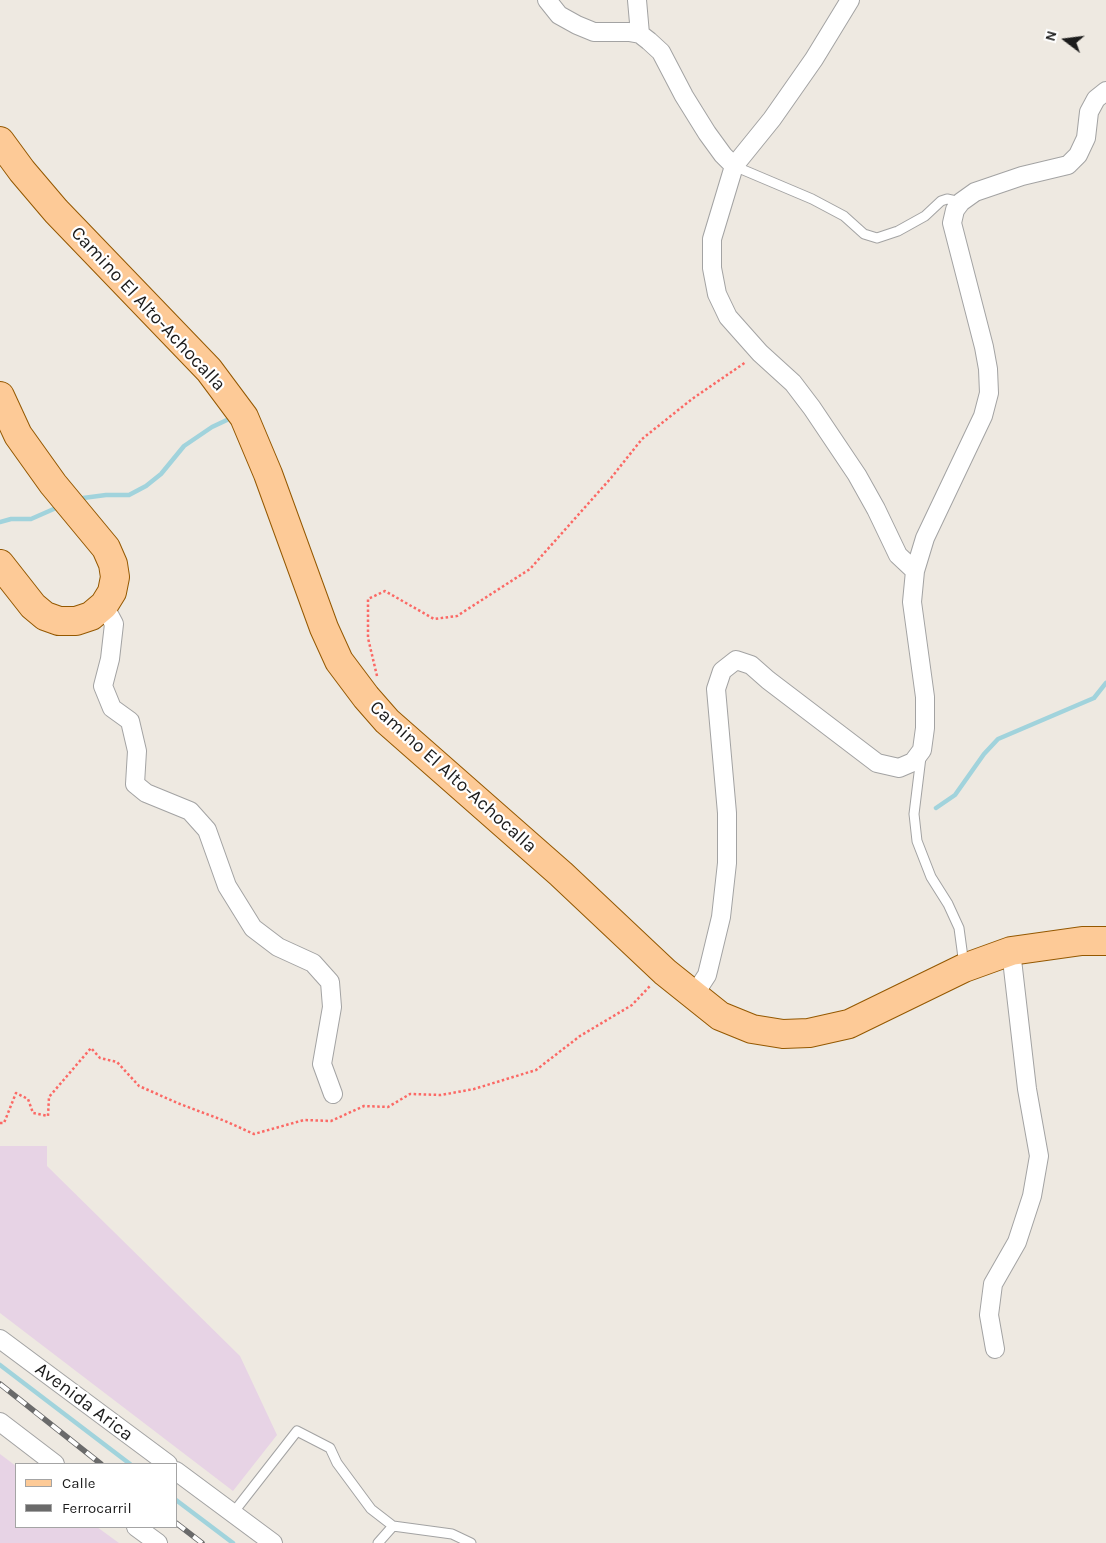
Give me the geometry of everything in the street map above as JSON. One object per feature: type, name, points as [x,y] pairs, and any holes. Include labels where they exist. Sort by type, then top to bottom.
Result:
[{"type":"main road","name":"Camino El Alto-Achocalla","points":[[0,141],[22,171],[56,211],[209,370],[244,417],[268,474],[324,628],[339,661],[366,697],[387,721],[561,874],[664,972],[720,1016],[752,1029],[783,1034],[809,1033],[849,1024],[964,968],[1011,951],[1082,941],[1106,941]]},
{"type":"main road","points":[[0,396],[18,435],[53,484],[106,548],[113,564],[115,577],[112,592],[104,605],[91,616],[76,621],[59,621],[45,616],[33,606],[0,564]]},
{"type":"street","points":[[548,0],[559,15],[577,25],[594,32],[629,32],[640,34],[661,52],[684,96],[707,133],[734,166]]},
{"type":"street","points":[[637,0],[640,34]]},
{"type":"street","points":[[850,0],[814,59],[772,119],[734,166],[712,239],[712,268],[717,294],[728,317],[760,353],[793,383],[812,408],[876,509],[898,555],[915,570]]},
{"type":"street","points":[[694,995],[707,976],[721,917],[727,863],[727,813],[716,689],[722,671],[736,660],[752,665],[768,680],[877,763],[899,768],[913,762],[922,750],[925,728],[925,697],[912,602],[915,570],[925,538],[983,416],[989,393],[988,369],[984,347],[952,222],[955,210],[961,202],[975,192],[1022,176],[1068,165],[1078,155],[1086,138],[1088,112],[1096,98],[1106,91]]},
{"type":"street","points":[[104,605],[114,624],[110,659],[103,686],[112,708],[130,721],[137,751],[135,784],[146,793],[190,811],[207,830],[227,886],[253,928],[278,948],[313,963],[330,982],[332,1007],[322,1064],[333,1094]]},
{"type":"street","points":[[995,1349],[989,1315],[993,1284],[1017,1242],[1032,1196],[1038,1156],[1027,1089],[1011,951]]},
{"type":"street","name":"Avenida Arica","points":[[0,1339],[167,1463]]},
{"type":"street","points":[[0,1422],[54,1463]]},
{"type":"street","points":[[178,1472],[273,1543]]},
{"type":"street","points":[[137,1528],[158,1543]]},
{"type":"lane","points":[[734,166],[844,216],[864,234],[877,238],[898,231],[918,220],[941,201],[947,199],[961,202]]},
{"type":"lane","points":[[922,750],[914,814],[917,842],[931,877],[948,904],[959,928],[964,968]]},
{"type":"lane","points":[[233,1513],[297,1431],[330,1448],[337,1463],[371,1509],[393,1526],[452,1534],[471,1543]]},
{"type":"lane","points":[[378,1543],[393,1526]]},
{"type":"path","points":[[379,684],[368,638],[368,599],[385,591],[434,619],[457,616],[530,569],[611,478],[642,439],[692,399],[760,353]]},
{"type":"shaded area","points":[[0,1146],[47,1146],[47,1166],[240,1356],[277,1435],[233,1491],[0,1313]]},
{"type":"shaded area","points":[[0,1454],[15,1465],[15,1528],[98,1528],[119,1543],[0,1543]]},
{"type":"waterway","points":[[83,498],[129,495],[146,486],[161,474],[184,446],[212,427],[229,419]]},
{"type":"waterway","points":[[0,522],[11,519],[31,519],[56,508]]},
{"type":"waterway","points":[[936,808],[955,795],[984,754],[998,739],[1094,698],[1106,683]]},
{"type":"waterway","points":[[0,1365],[129,1463]]},
{"type":"waterway","points":[[178,1502],[233,1543]]},
{"type":"railway","points":[[0,1384],[100,1463]]},
{"type":"railway","points":[[178,1525],[202,1543]]}]
